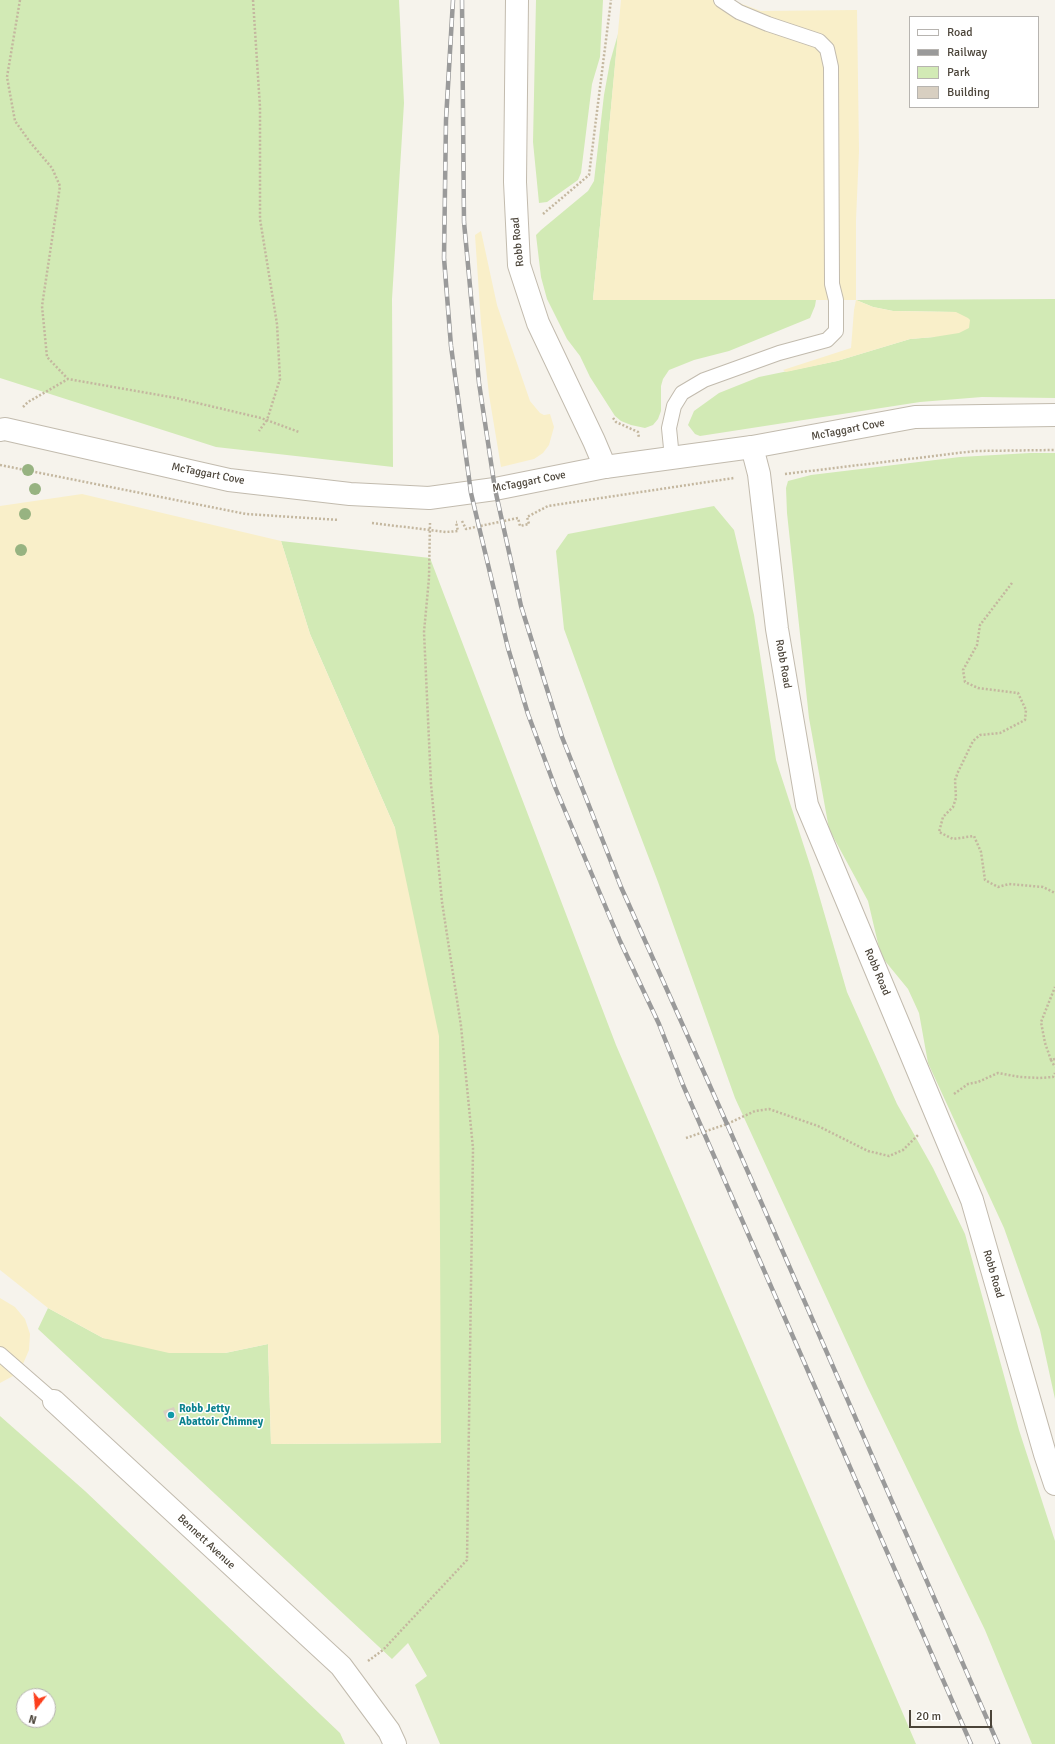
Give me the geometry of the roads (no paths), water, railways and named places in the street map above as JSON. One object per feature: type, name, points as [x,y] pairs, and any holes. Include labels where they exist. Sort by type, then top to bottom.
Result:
[{"type":"street","name":"Robb Road","points":[[517,0],[515,182],[519,266],[538,323],[605,467]]},
{"type":"street","name":"McTaggart Cove","points":[[2,428],[229,480],[350,494],[429,498],[495,489],[605,467],[752,448],[915,417],[1055,415]]},
{"type":"street","name":"Robb Road","points":[[752,448],[759,474],[777,629],[807,805],[972,1200],[1055,1484]]},
{"type":"street","name":"Bennett Avenue","points":[[54,1401],[341,1666],[389,1731],[395,1744]]},
{"type":"lane","points":[[672,458],[669,428],[674,406],[682,393],[704,380],[779,353],[827,340],[836,331],[836,300],[832,284],[831,67],[827,48],[819,41],[739,12],[721,0]]},
{"type":"lane","name":"Bennett Avenue","points":[[0,1354],[54,1401]]},
{"type":"railway","points":[[453,0],[446,120],[444,258],[451,346],[471,493],[508,648],[528,714],[555,787],[620,941],[659,1024],[683,1085],[971,1744]]},
{"type":"railway","points":[[462,0],[464,222],[479,383],[495,489],[521,606],[562,737],[621,887],[727,1124],[998,1744]]},
{"type":"place","name":"Robb Jetty Abattoir Chimney","points":[[171,1415]]}]
